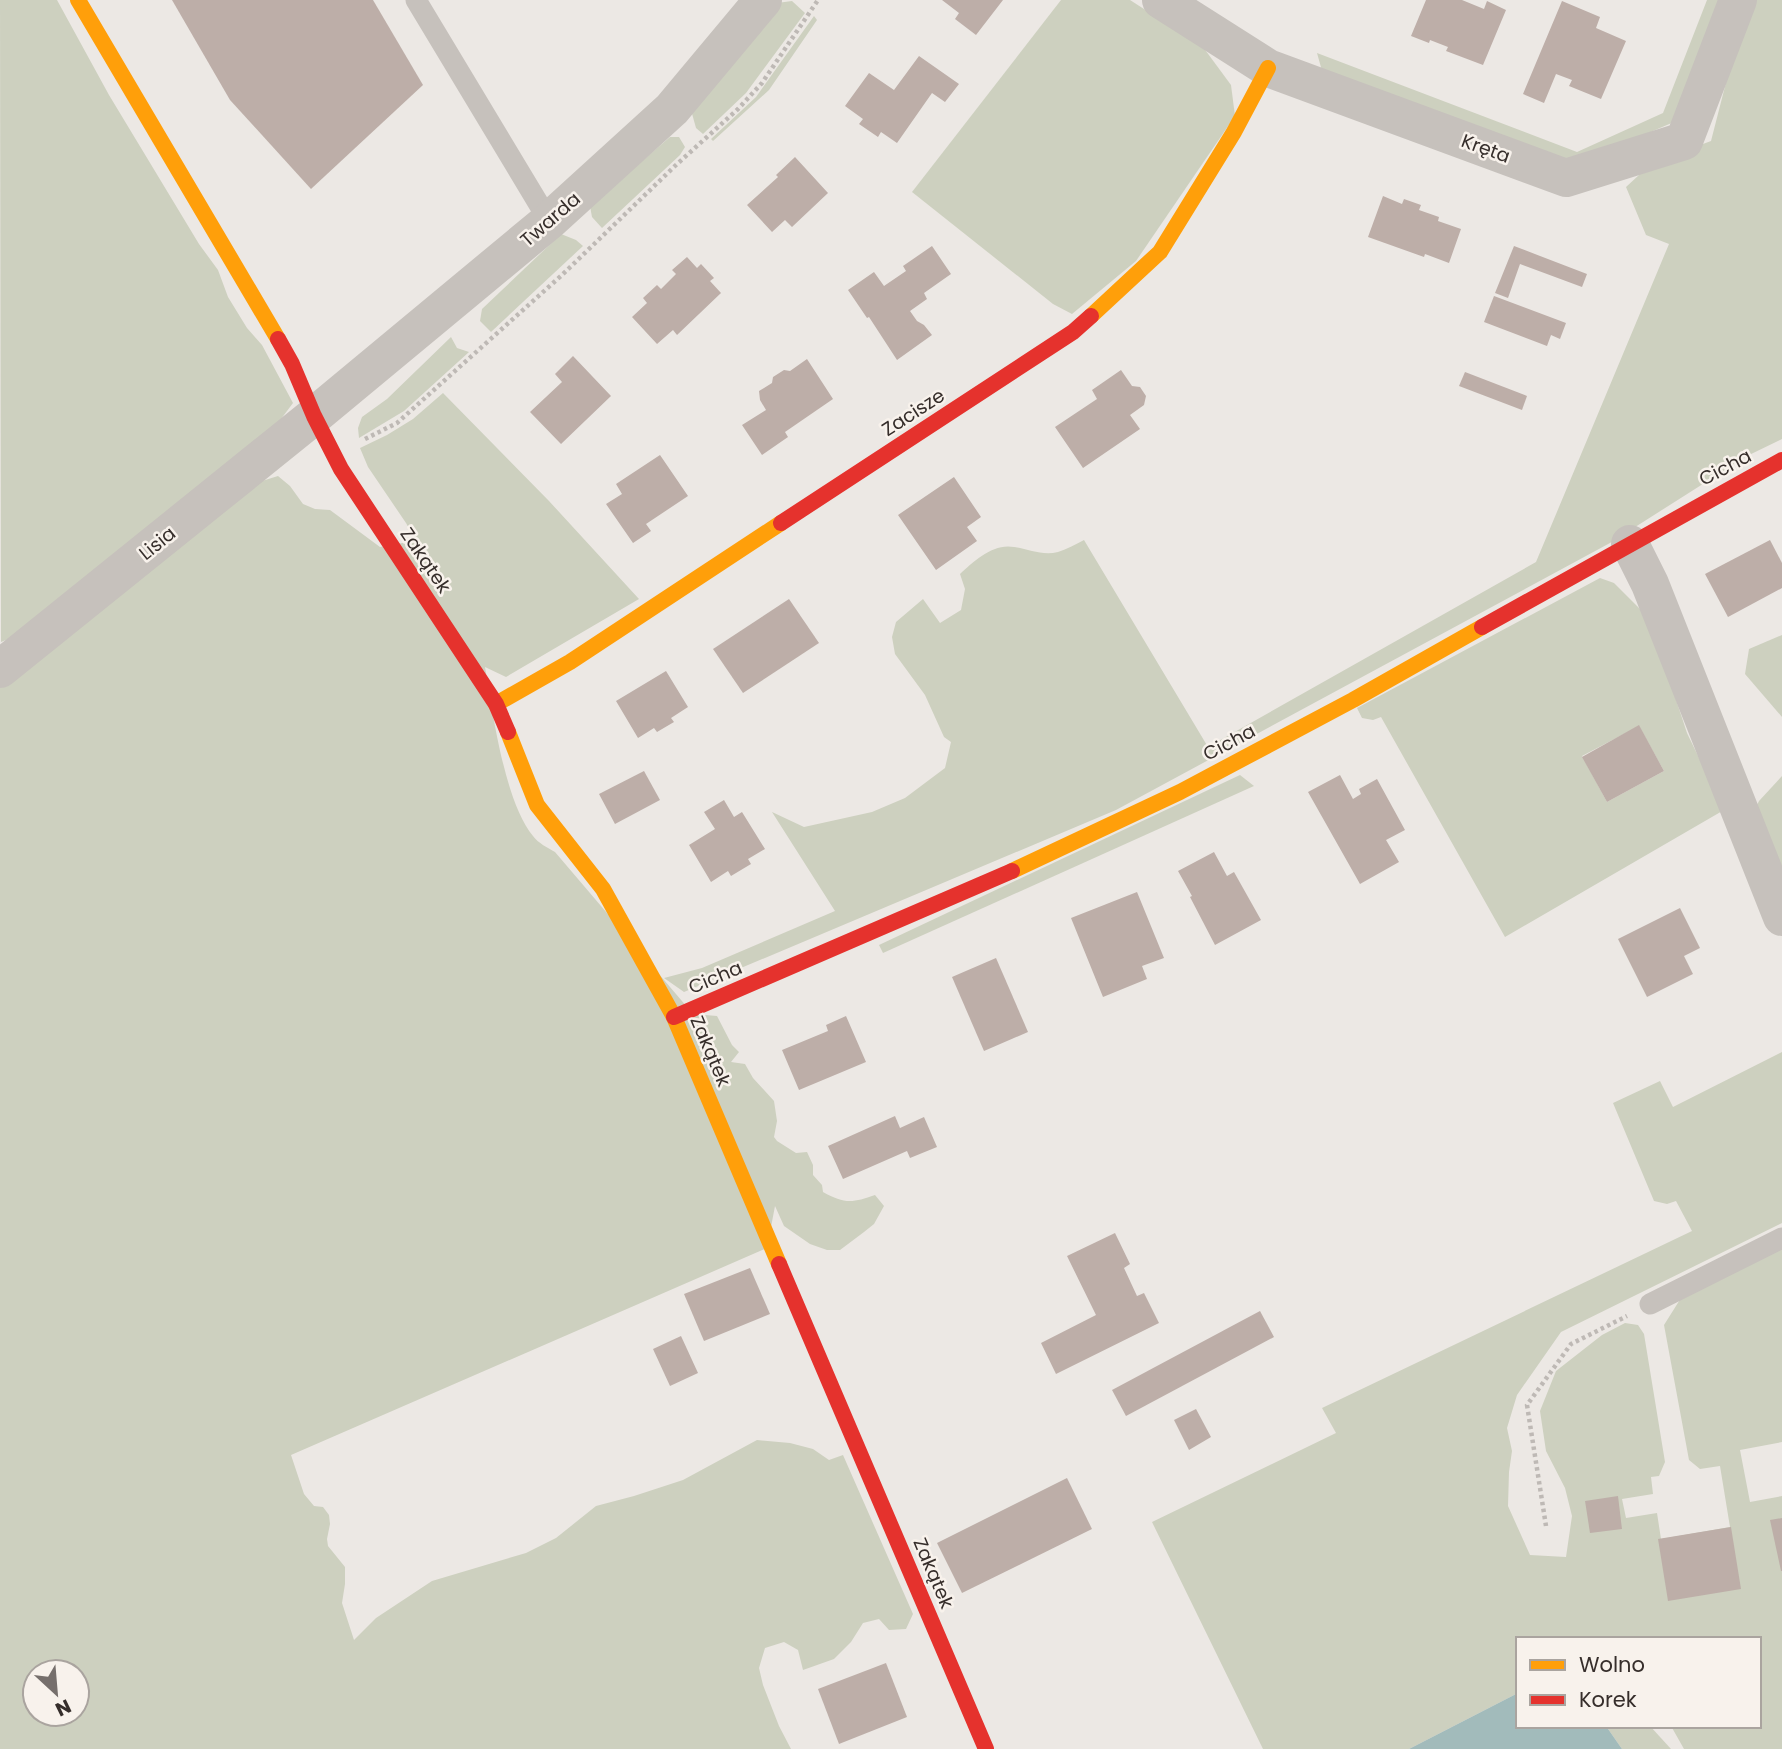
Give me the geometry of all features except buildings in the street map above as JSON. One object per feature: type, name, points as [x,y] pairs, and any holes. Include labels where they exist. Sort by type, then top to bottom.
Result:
[{"type":"street","name":"Zakątek","points":[[78,0],[292,364],[341,469],[496,704],[537,805],[603,890],[674,1017],[986,1749]]},
{"type":"street","name":"Twarda","points":[[314,416],[549,221],[672,109],[763,0]]},
{"type":"street","name":"Kręta","points":[[1161,0],[1268,68],[1566,178],[1684,141],[1738,0]]},
{"type":"street","name":"Zacisze","points":[[496,704],[570,662],[1073,332],[1160,251],[1234,132],[1268,68]]},
{"type":"street","name":"Lisia","points":[[0,669],[314,416]]},
{"type":"street","name":"Cicha","points":[[674,1017],[1008,873],[1180,792],[1353,700],[1782,460]]},
{"type":"street","points":[[1630,544],[1650,584],[1782,917]]},
{"type":"lane","points":[[416,0],[549,221]]},
{"type":"lane","points":[[1650,1304],[1782,1238]]},
{"type":"path","points":[[333,453],[397,423],[562,275],[738,109],[762,83],[818,0]]},
{"type":"path","points":[[1546,1525],[1527,1405],[1571,1344],[1650,1304]]},
{"type":"green space","points":[[0,0],[57,0],[109,95],[199,244],[218,270],[228,297],[247,328],[262,345],[293,403],[275,427],[28,631],[1,642]]},
{"type":"green space","points":[[1061,0],[1130,0],[1203,47],[1231,85],[1235,116],[1136,261],[1072,314],[1053,304],[912,192]]},
{"type":"green space","points":[[1707,0],[1727,0],[1681,119],[1564,169],[1324,78],[1317,53],[1577,152],[1663,113]]},
{"type":"green space","points":[[1743,0],[1782,0],[1782,439],[1747,456],[1610,543],[1116,810],[684,992],[664,978],[702,968],[835,911],[772,812],[804,827],[872,812],[905,798],[945,768],[951,742],[944,737],[925,695],[895,654],[892,637],[896,622],[923,599],[940,623],[961,610],[965,589],[960,574],[991,550],[1006,546],[1052,553],[1084,540],[1208,747],[1536,562],[1669,244],[1646,235],[1626,187],[1652,163],[1711,141],[1731,63]]},
{"type":"green space","points":[[792,1],[805,13],[746,93],[703,134],[696,128],[691,110],[777,3]]},
{"type":"green space","points":[[814,16],[817,20],[769,90],[713,141],[711,139],[756,97]]},
{"type":"green space","points":[[670,137],[679,137],[685,147],[680,155],[602,228],[592,217],[590,206]]},
{"type":"green space","points":[[561,234],[583,246],[491,332],[480,321],[482,309]]},
{"type":"green space","points":[[451,337],[457,348],[469,352],[404,411],[359,438],[358,428],[362,417],[387,399]]},
{"type":"green space","points":[[443,393],[549,501],[639,599],[506,677],[485,667],[501,755],[514,801],[535,839],[555,852],[693,1014],[717,1016],[732,1045],[739,1052],[731,1062],[745,1064],[753,1078],[774,1101],[777,1121],[774,1137],[796,1153],[807,1152],[813,1165],[813,1175],[822,1185],[823,1192],[849,1201],[875,1195],[884,1206],[874,1224],[864,1232],[840,1250],[827,1250],[810,1244],[784,1226],[775,1206],[767,1248],[291,1455],[304,1494],[314,1506],[323,1507],[329,1515],[328,1546],[345,1567],[342,1603],[354,1640],[376,1618],[432,1581],[526,1553],[556,1538],[596,1506],[683,1480],[757,1440],[790,1443],[813,1449],[829,1460],[843,1455],[913,1614],[906,1629],[889,1630],[879,1619],[863,1623],[851,1642],[834,1659],[803,1670],[798,1650],[784,1642],[765,1648],[759,1668],[763,1685],[791,1749],[0,1749],[0,688],[239,488],[278,476],[290,486],[303,504],[315,509],[330,510],[380,547],[408,542],[411,532],[368,467],[360,448],[413,419]]},
{"type":"green space","points":[[1600,578],[1614,583],[1649,618],[1687,733],[1724,810],[1505,937],[1381,717],[1373,720],[1362,718],[1357,708]],"holes":[[[1639,726],[1664,771],[1607,802],[1582,756]]]},
{"type":"green space","points":[[1782,635],[1782,717],[1745,674],[1749,649]]},
{"type":"green space","points":[[1240,775],[1254,786],[883,953],[879,945]]},
{"type":"green space","points":[[1782,776],[1782,866],[1748,822],[1759,801]]},
{"type":"green space","points":[[1782,1052],[1782,1223],[1561,1332],[1517,1395],[1507,1428],[1512,1451],[1508,1506],[1530,1555],[1566,1557],[1572,1516],[1565,1488],[1546,1451],[1540,1411],[1556,1371],[1602,1335],[1625,1323],[1638,1325],[1644,1334],[1665,1462],[1659,1476],[1651,1477],[1653,1494],[1622,1499],[1626,1518],[1657,1513],[1661,1539],[1730,1527],[1720,1466],[1700,1469],[1689,1460],[1664,1325],[1681,1298],[1782,1245],[1782,1442],[1740,1450],[1750,1502],[1782,1496],[1782,1749],[1684,1749],[1672,1728],[1761,1728],[1761,1637],[1516,1637],[1516,1694],[1409,1749],[1263,1749],[1152,1522],[1336,1433],[1322,1408],[1692,1231],[1676,1201],[1667,1204],[1654,1201],[1613,1103],[1660,1081],[1673,1107]]},
{"type":"green space","points":[[1607,1728],[1652,1728],[1671,1749],[1622,1749]]},
{"type":"water","points":[[1516,1694],[1516,1728],[1607,1728],[1622,1749],[1409,1749]]},
{"type":"traffic: slow","points":[[78,0],[278,339]]},
{"type":"traffic: slow","points":[[1091,316],[1160,252],[1234,132],[1268,68]]},
{"type":"traffic: slow","points":[[496,704],[570,662],[781,523]]},
{"type":"traffic: slow","points":[[1012,871],[1180,792],[1353,700],[1482,627]]},
{"type":"traffic: slow","points":[[508,732],[537,805],[603,889],[674,1017],[779,1264]]},
{"type":"traffic: jam","points":[[781,523],[1073,332],[1091,316]]},
{"type":"traffic: jam","points":[[278,339],[341,469],[496,704],[508,732]]},
{"type":"traffic: jam","points":[[1482,627],[1782,460]]},
{"type":"traffic: jam","points":[[674,1017],[1012,871]]},
{"type":"traffic: jam","points":[[779,1264],[986,1749]]}]
